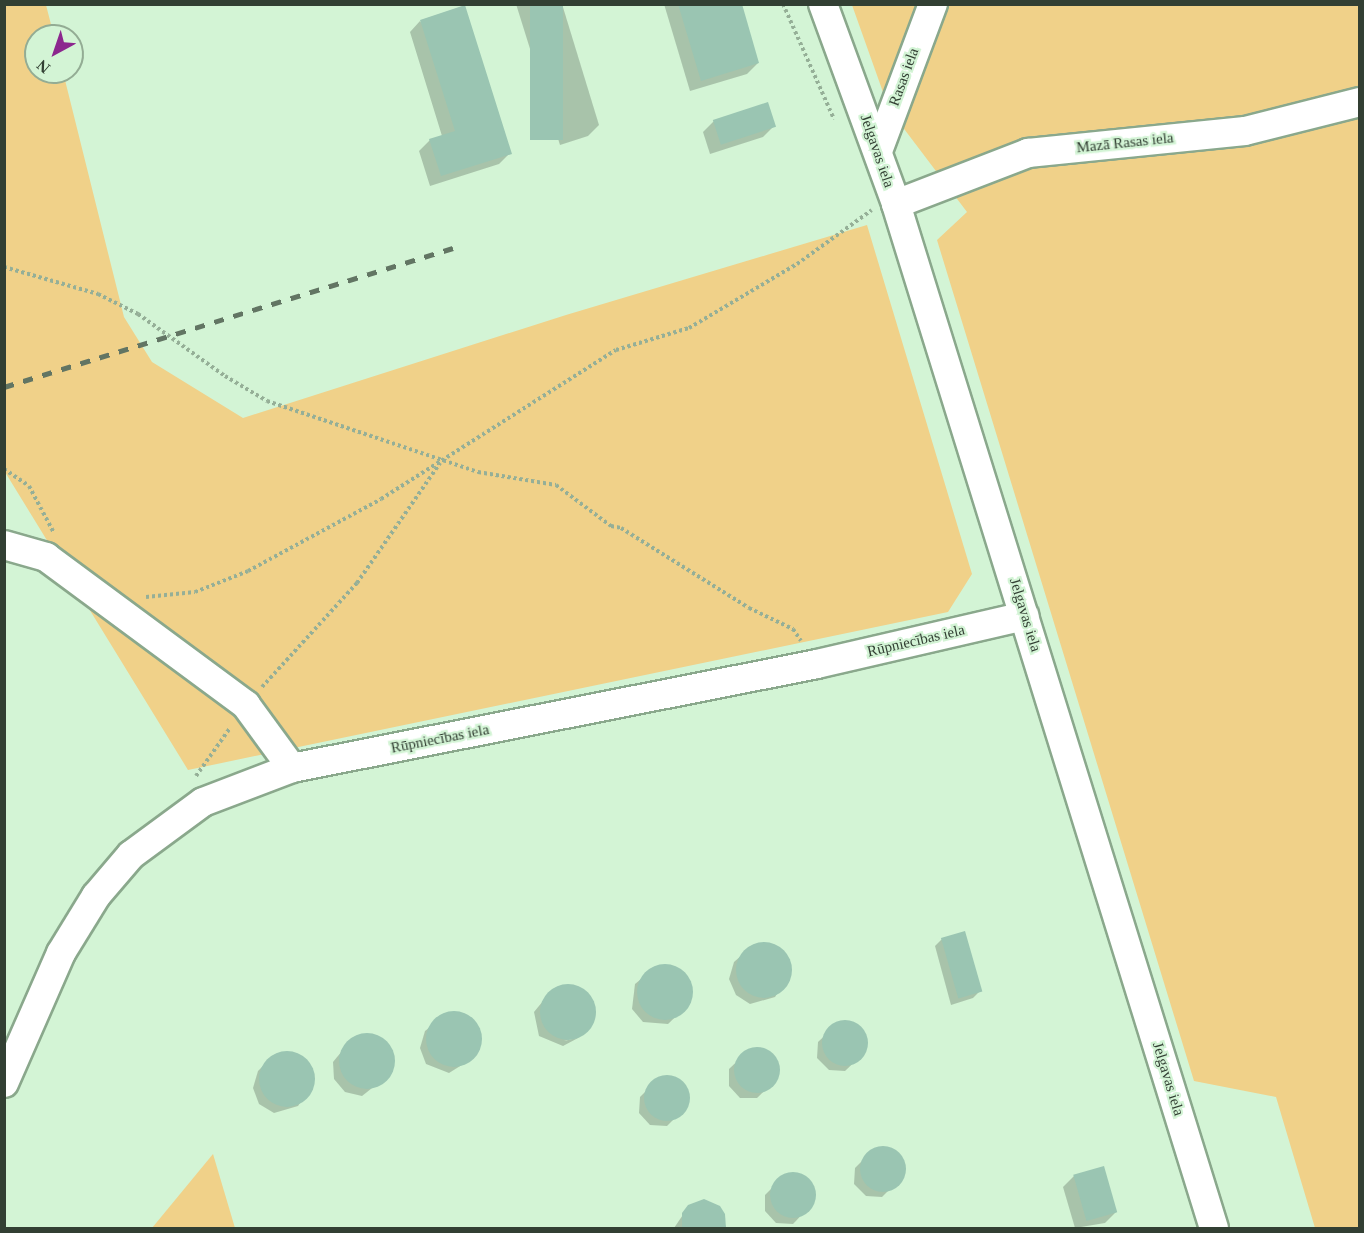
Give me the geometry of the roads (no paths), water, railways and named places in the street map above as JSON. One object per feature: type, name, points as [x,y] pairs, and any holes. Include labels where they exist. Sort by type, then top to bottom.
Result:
[{"type":"street","name":"Jelgavas iela","points":[[823,4],[896,204],[1214,1228]]},
{"type":"street","name":"Rasas iela","points":[[878,151],[933,4]]},
{"type":"street","name":"Mazā Rasas iela","points":[[896,204],[1028,153],[1245,131],[1359,102]]},
{"type":"street","points":[[4,545],[46,557],[63,568],[246,705],[292,768]]},
{"type":"street","name":"Rūpniecības iela","points":[[4,1083],[61,953],[96,896],[131,855],[203,802],[292,768],[817,664],[1025,616]]},
{"type":"railway","points":[[4,387],[453,248]]}]
